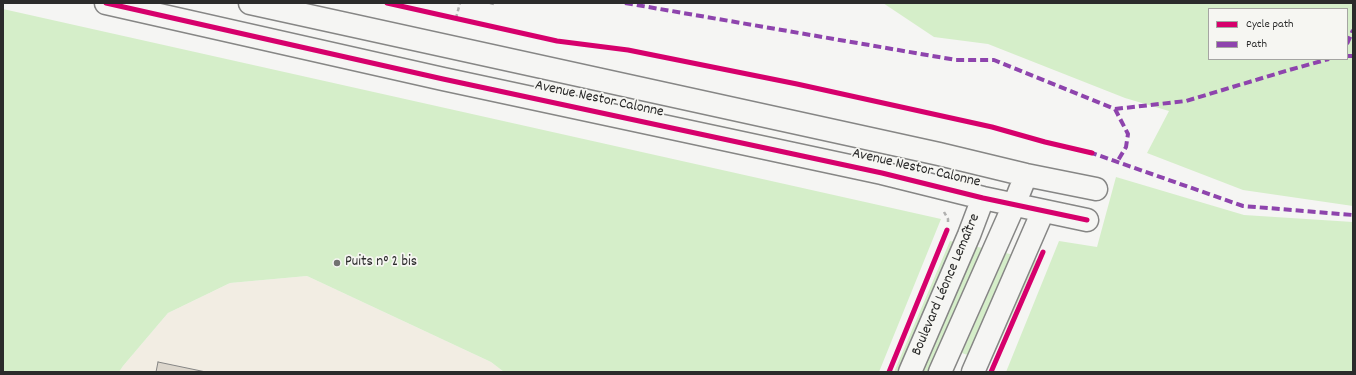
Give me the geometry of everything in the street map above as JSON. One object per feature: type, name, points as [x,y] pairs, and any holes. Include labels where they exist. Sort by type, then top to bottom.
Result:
[{"type":"street","name":"Avenue Nestor Calonne","points":[[106,3],[443,79],[874,171],[983,198],[1087,220]]},
{"type":"street","points":[[250,3],[938,154],[1026,175],[1096,189]]},
{"type":"street","points":[[940,372],[1026,175]]},
{"type":"street","name":"Boulevard Léonce Lemaître","points":[[910,372],[969,236],[983,198]]},
{"type":"street","points":[[973,372],[1043,211]]},
{"type":"path","points":[[456,18],[460,3]]},
{"type":"path","points":[[490,3],[494,4]]},
{"type":"path","points":[[940,208],[948,220],[947,230]]},
{"type":"shaded area","points":[[307,276],[491,362],[504,372],[119,372],[168,313],[230,283]]},
{"type":"green space","points":[[883,3],[1353,3],[1353,206],[1243,190],[1147,153],[1169,111],[1125,98],[988,44],[934,37]]},
{"type":"green space","points":[[3,9],[941,219],[879,372],[504,372],[491,362],[307,276],[230,283],[168,313],[119,372],[3,372]]},
{"type":"green space","points":[[1116,177],[1244,215],[1353,222],[1353,372],[1006,372],[1059,241],[1097,247]]},
{"type":"green space","points":[[950,241],[959,243],[903,372],[894,372]]},
{"type":"green space","points":[[972,246],[983,248],[928,372],[916,372]]},
{"type":"green space","points":[[1006,253],[1017,256],[973,357],[962,353]]},
{"type":"green space","points":[[1030,258],[1037,260],[990,364],[984,362]]},
{"type":"building","points":[[158,362],[206,372],[156,372]]},
{"type":"marked path","points":[[625,3],[956,60],[994,60],[1115,109],[1128,134],[1126,147],[1117,162]]},
{"type":"marked path","points":[[1348,42],[1353,30]]},
{"type":"marked path","points":[[1348,56],[1353,56]]},
{"type":"marked path","points":[[1115,109],[1186,101],[1325,60]]},
{"type":"marked path","points":[[1089,152],[1243,206],[1353,215]]},
{"type":"cycle path","points":[[106,3],[443,79],[882,173],[983,198],[1087,220]]},
{"type":"cycle path","points":[[387,3],[557,41],[628,50],[797,84],[992,127],[1092,153]]},
{"type":"cycle path","points":[[889,372],[947,230]]},
{"type":"cycle path","points":[[991,372],[1043,252]]},
{"type":"place","name":"Puits n° 2 bis","points":[[337,263]]}]
